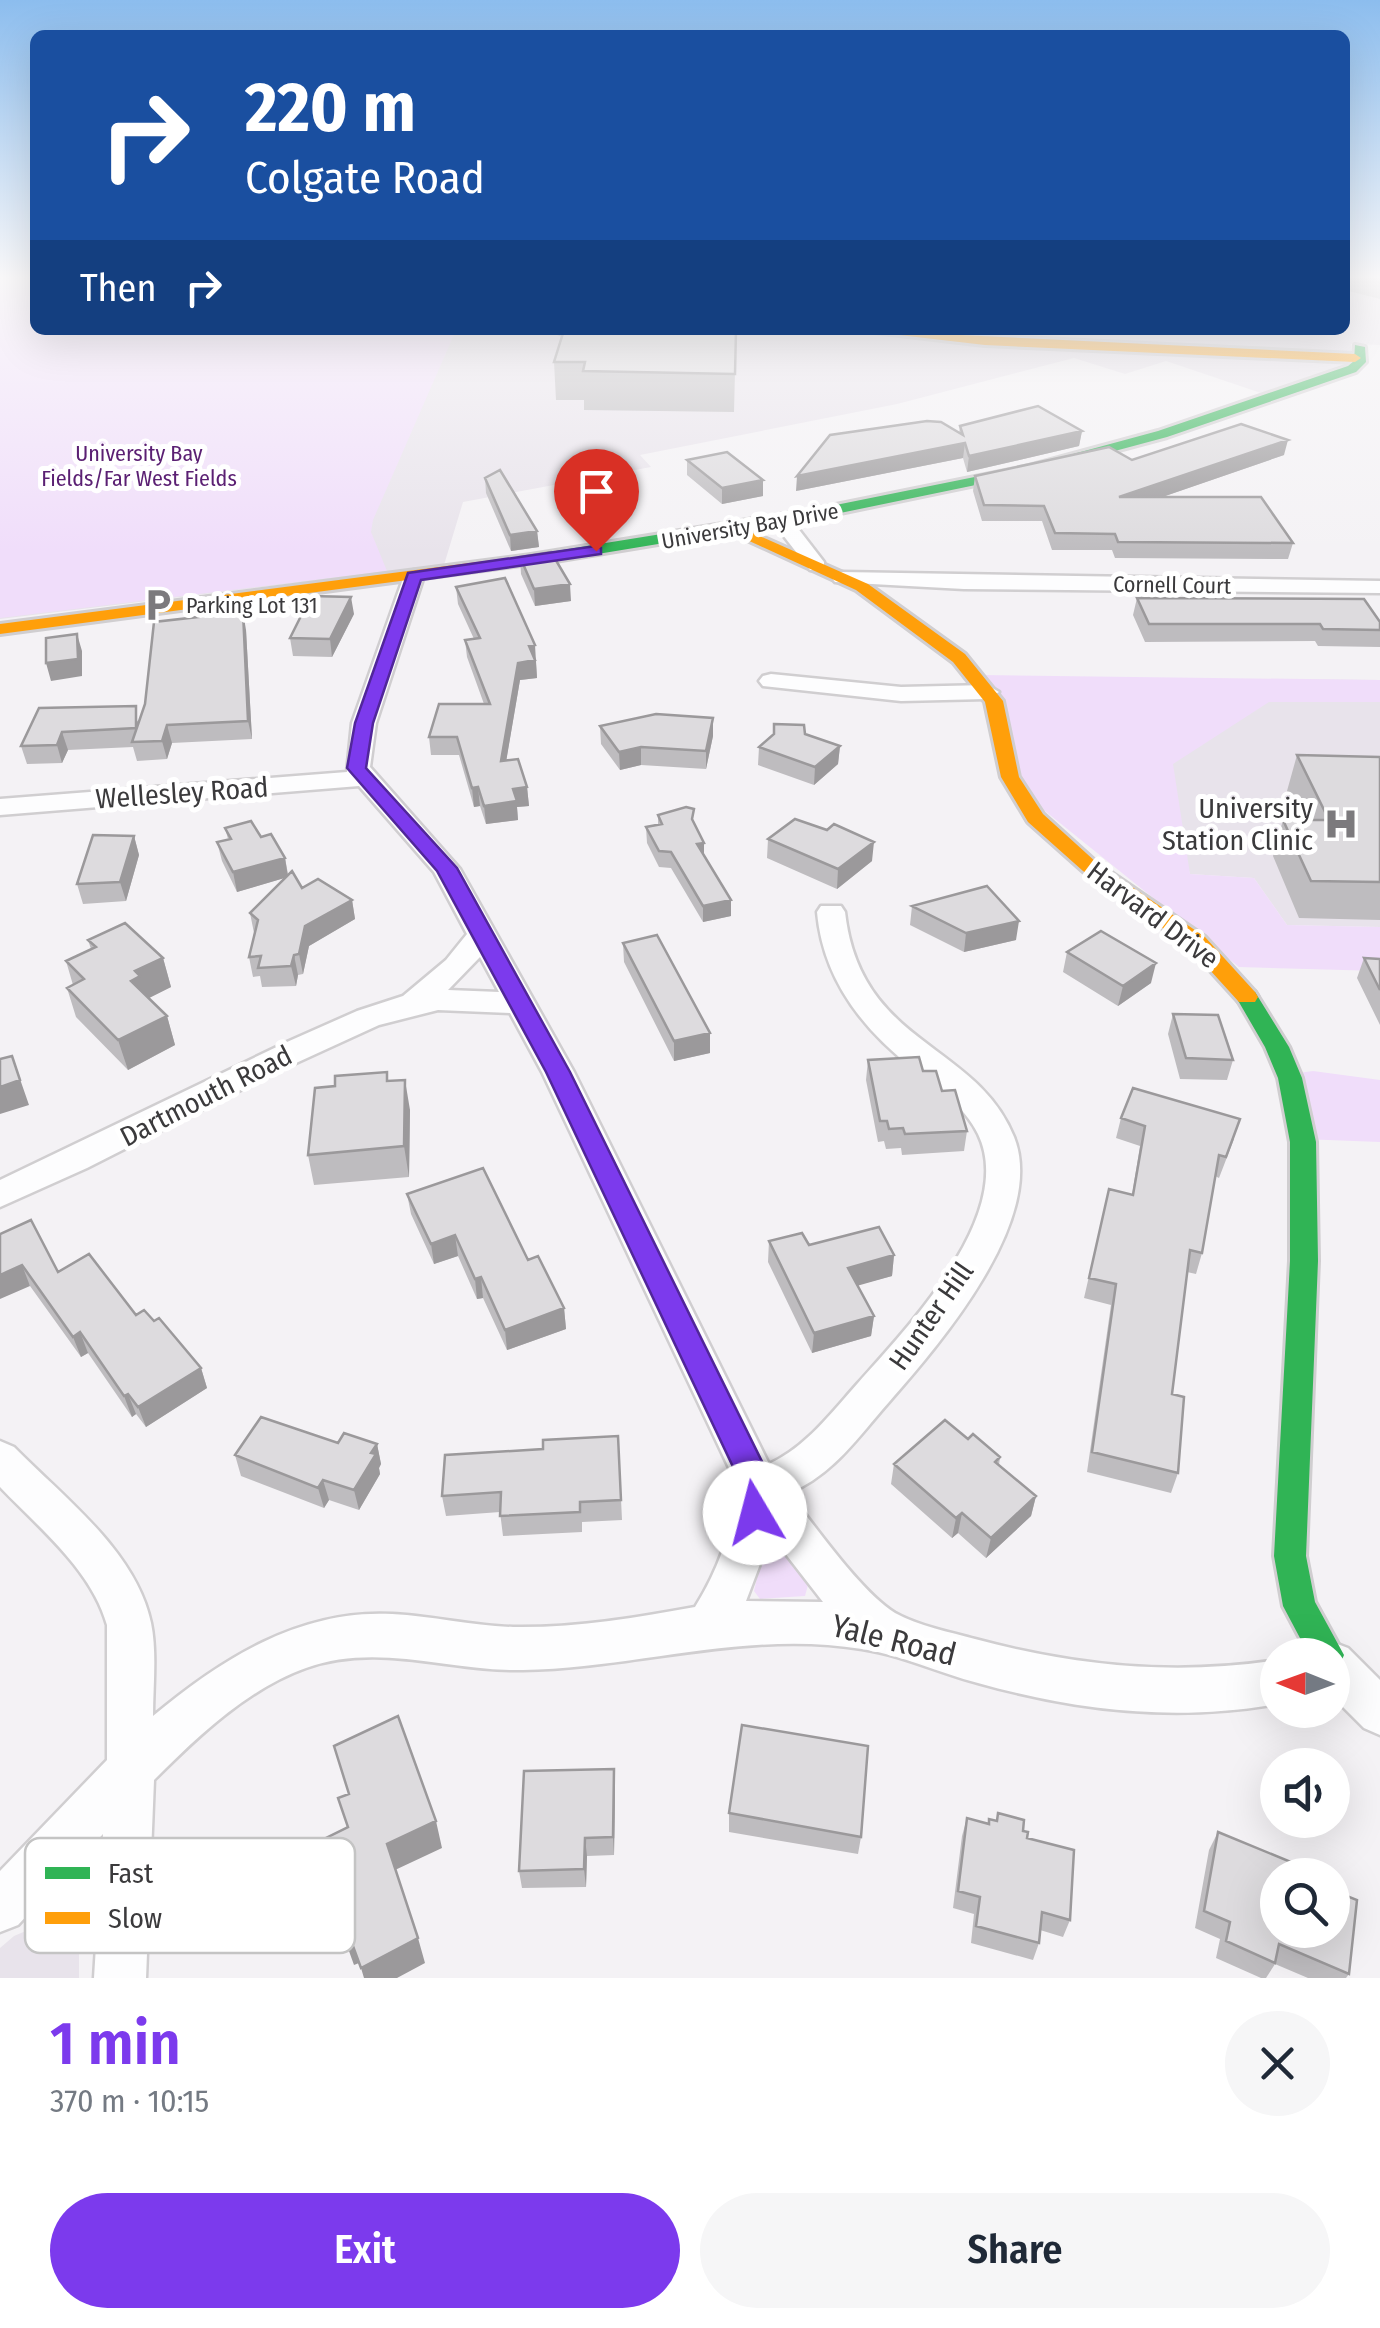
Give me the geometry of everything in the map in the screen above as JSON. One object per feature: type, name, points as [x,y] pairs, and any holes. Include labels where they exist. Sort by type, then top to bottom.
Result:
[{"type":"street","name":"University Bay Drive","points":[[0,628],[414,576],[783,522],[1099,453],[1350,369]]},
{"type":"street","name":"Harvard Drive","points":[[783,522],[817,566]]},
{"type":"street","name":"Harvard Drive","points":[[736,530],[786,557],[842,578],[922,628],[997,707],[1005,770],[1018,796],[1046,830],[1086,865],[1174,924],[1224,967],[1253,1007],[1291,1074],[1302,1139],[1304,1218],[1291,1562],[1302,1619],[1315,1638]]},
{"type":"street","points":[[414,576],[356,754],[357,768],[446,868],[558,1072],[759,1488],[828,1577],[884,1631]]},
{"type":"street","name":"Cornell Court","points":[[842,578],[1380,587]]},
{"type":"street","points":[[922,628],[926,605],[933,597],[964,583]]},
{"type":"street","points":[[771,681],[901,694],[986,692]]},
{"type":"street","name":"Wellesley Road","points":[[0,806],[364,778]]},
{"type":"street","name":"Hunter Hill","points":[[759,1488],[799,1468],[835,1438],[910,1354],[952,1296],[979,1247],[998,1200],[1004,1168],[998,1139],[982,1112],[948,1077],[888,1031],[868,1004],[832,938],[831,912]]},
{"type":"street","name":"Dartmouth Road","points":[[414,1003],[456,968],[481,936]]},
{"type":"street","name":"Dartmouth Road","points":[[0,1194],[74,1162],[264,1065],[414,1003],[469,998],[519,1004]]},
{"type":"street","points":[[0,1459],[94,1558],[122,1602],[130,1625],[127,1838]]},
{"type":"street","points":[[708,1626],[739,1577],[751,1539],[759,1488]]},
{"type":"street","name":"Yale Road","points":[[66,1838],[130,1771],[195,1712],[264,1664],[293,1650],[352,1636],[417,1636],[508,1648],[611,1643],[760,1620],[822,1622],[884,1631],[946,1653],[1074,1686],[1178,1695],[1260,1685]]},
{"type":"street","points":[[1350,1682],[1380,1712]]},
{"type":"street","name":"Yale Road","points":[[0,1907],[25,1881]]},
{"type":"street","points":[[120,1978],[121,1953]]},
{"type":"shaded area","name":"University Bay Fields/Far West Fields","points":[[0,369],[1030,369],[897,404],[640,455],[651,467],[463,502],[444,565],[0,619]]},
{"type":"shaded area","name":"University Bay Fields/Far West Fields","points":[[1110,369],[1140,369],[1125,374]]},
{"type":"shaded area","name":"University Bay Fields/Far West Fields","points":[[1191,369],[1334,369],[1261,393]]},
{"type":"shaded area","points":[[1265,679],[1380,680],[1380,927],[1287,925],[1254,878],[1190,874],[1145,735]]},
{"type":"shaded area","points":[[25,1931],[25,1953],[79,1953],[79,1978],[0,1978],[0,1948]]},
{"type":"green space","name":"University Bay Fields/Far West Fields","points":[[0,369],[439,369],[373,520],[371,532],[387,571],[0,618]]},
{"type":"green space","points":[[981,675],[1380,680],[1380,702],[1269,702],[1173,764],[1190,874],[1254,878],[1287,925],[1380,927],[1380,971],[1239,967],[1030,799]]},
{"type":"green space","points":[[1313,1071],[1380,1080],[1380,1142],[1302,1139],[1291,1074]]},
{"type":"green space","points":[[776,1542],[808,1585],[805,1596],[760,1599],[754,1591],[765,1543]]},
{"type":"building","points":[[583,369],[735,369],[735,374]]},
{"type":"building","points":[[1038,406],[1082,431],[969,456],[965,443],[797,476],[830,435],[927,421],[941,422],[963,435],[960,426]]},
{"type":"building","points":[[1241,424],[1288,440],[1119,497],[1261,497],[1293,543],[1118,542],[1115,534],[1055,533],[1044,506],[984,505],[975,476],[1109,447],[1132,460]]},
{"type":"building","points":[[727,452],[763,480],[722,488],[687,460]]},
{"type":"building","points":[[500,470],[537,531],[510,535],[485,478]]},
{"type":"building","points":[[551,552],[570,584],[534,589],[520,557]]},
{"type":"building","points":[[505,578],[535,645],[529,646],[535,660],[518,663],[501,761],[518,759],[527,787],[513,789],[517,801],[484,806],[478,787],[472,788],[457,737],[429,737],[439,704],[490,704],[465,640],[480,638],[456,587]]},
{"type":"building","points":[[311,596],[351,597],[330,639],[290,638]]},
{"type":"building","points":[[1137,598],[1364,599],[1380,622],[1380,630],[1323,629],[1320,624],[1149,624]]},
{"type":"building","points":[[243,612],[248,721],[167,725],[162,741],[132,742],[145,704],[154,622]]},
{"type":"building","points":[[77,634],[78,659],[46,663],[46,638]]},
{"type":"building","points":[[136,706],[136,728],[62,732],[57,745],[21,746],[39,708]]},
{"type":"building","points":[[656,714],[713,718],[706,751],[641,747],[619,752],[600,726]]},
{"type":"building","points":[[774,724],[804,725],[805,734],[840,746],[815,767],[759,747],[774,734]]},
{"type":"building","points":[[1297,755],[1380,757],[1380,882],[1311,881],[1283,820],[1329,820]]},
{"type":"building","points":[[686,807],[694,809],[692,819],[704,843],[697,844],[731,900],[703,906],[671,852],[659,851],[646,827],[662,824],[658,815]]},
{"type":"building","points":[[795,819],[827,830],[834,824],[874,842],[838,869],[768,839]]},
{"type":"building","points":[[251,821],[261,837],[271,834],[285,858],[233,872],[217,842],[231,839],[225,828]]},
{"type":"building","points":[[93,835],[134,836],[120,882],[77,884]]},
{"type":"building","points":[[292,871],[302,888],[318,879],[352,900],[305,926],[299,954],[294,955],[291,966],[258,968],[261,956],[249,957],[258,920],[250,913]]},
{"type":"building","points":[[987,886],[1019,921],[966,933],[912,906]]},
{"type":"building","points":[[125,923],[163,958],[135,971],[140,976],[131,981],[167,1016],[118,1040],[67,988],[84,979],[66,961],[96,947],[88,940]]},
{"type":"building","points":[[1101,931],[1156,963],[1123,986],[1067,952]]},
{"type":"building","points":[[657,935],[710,1033],[674,1041],[623,943]]},
{"type":"building","points":[[1364,958],[1380,959],[1380,990]]},
{"type":"building","points":[[1173,1014],[1218,1015],[1233,1060],[1186,1058]]},
{"type":"building","points":[[12,1056],[20,1080],[0,1087],[0,1059]]},
{"type":"building","points":[[919,1057],[923,1071],[936,1071],[942,1091],[955,1090],[967,1131],[905,1134],[903,1128],[889,1129],[887,1121],[880,1121],[868,1060]]},
{"type":"building","points":[[387,1072],[387,1081],[405,1080],[404,1146],[308,1155],[315,1088],[335,1086],[335,1076]]},
{"type":"building","points":[[1133,1088],[1240,1119],[1226,1157],[1219,1155],[1202,1253],[1190,1250],[1172,1394],[1184,1397],[1178,1473],[1092,1452],[1116,1284],[1089,1278],[1109,1189],[1133,1195],[1145,1126],[1121,1118]]},
{"type":"building","points":[[483,1168],[528,1260],[538,1256],[564,1308],[505,1330],[481,1277],[475,1279],[455,1235],[431,1244],[407,1194]]},
{"type":"building","points":[[31,1220],[58,1272],[89,1254],[136,1315],[144,1310],[154,1321],[159,1318],[201,1368],[138,1407],[128,1394],[124,1396],[80,1332],[73,1337],[22,1265],[0,1275],[0,1234]]},
{"type":"building","points":[[879,1227],[894,1255],[848,1268],[874,1316],[814,1333],[769,1241],[802,1233],[809,1245]]},
{"type":"building","points":[[261,1417],[338,1443],[344,1433],[377,1444],[371,1453],[376,1454],[354,1490],[323,1480],[318,1488],[235,1455]]},
{"type":"building","points":[[945,1420],[968,1439],[973,1434],[1000,1457],[995,1462],[1036,1496],[991,1538],[962,1513],[956,1518],[894,1464]]},
{"type":"building","points":[[618,1436],[621,1500],[580,1502],[580,1512],[500,1516],[501,1492],[442,1496],[445,1455],[543,1449],[543,1440]]},
{"type":"building","points":[[398,1716],[436,1821],[387,1844],[418,1938],[361,1968],[355,1952],[355,1838],[326,1838],[348,1827],[338,1798],[349,1794],[334,1746]]},
{"type":"building","points":[[742,1725],[868,1746],[861,1837],[729,1813]]},
{"type":"building","points":[[614,1769],[613,1837],[585,1838],[584,1869],[519,1871],[524,1771]]},
{"type":"building","points":[[998,1813],[1024,1820],[1027,1838],[1074,1850],[1070,1920],[1042,1912],[1039,1943],[976,1926],[980,1897],[958,1891],[967,1818],[989,1824],[989,1819],[997,1821]]},
{"type":"building","points":[[1218,1832],[1281,1858],[1260,1858],[1260,1948],[1278,1948],[1275,1963],[1226,1941],[1230,1922],[1204,1911]]},
{"type":"building","points":[[1350,1897],[1357,1900],[1349,1974],[1288,1948],[1350,1948]]},
{"type":"traffic: fast","points":[[531,560],[745,526],[1029,470],[1163,434],[1351,369]]},
{"type":"traffic: fast","points":[[1247,997],[1277,1047],[1290,1078],[1303,1142],[1304,1261],[1290,1556],[1299,1606],[1317,1638]]},
{"type":"traffic: slow","points":[[737,530],[862,587],[959,658],[994,701],[1010,777],[1035,818],[1090,867],[1197,942],[1247,997]]},
{"type":"traffic: slow","points":[[0,629],[531,560]]},
{"type":"place","name":"Parking Lot 131","points":[[158,605]]},
{"type":"place","name":"University Station Clinic","points":[[1341,824]]},
{"type":"route","points":[[596,551],[414,576],[364,723],[356,754],[357,768],[376,794],[446,868],[558,1072],[759,1488],[755,1513]]}]
